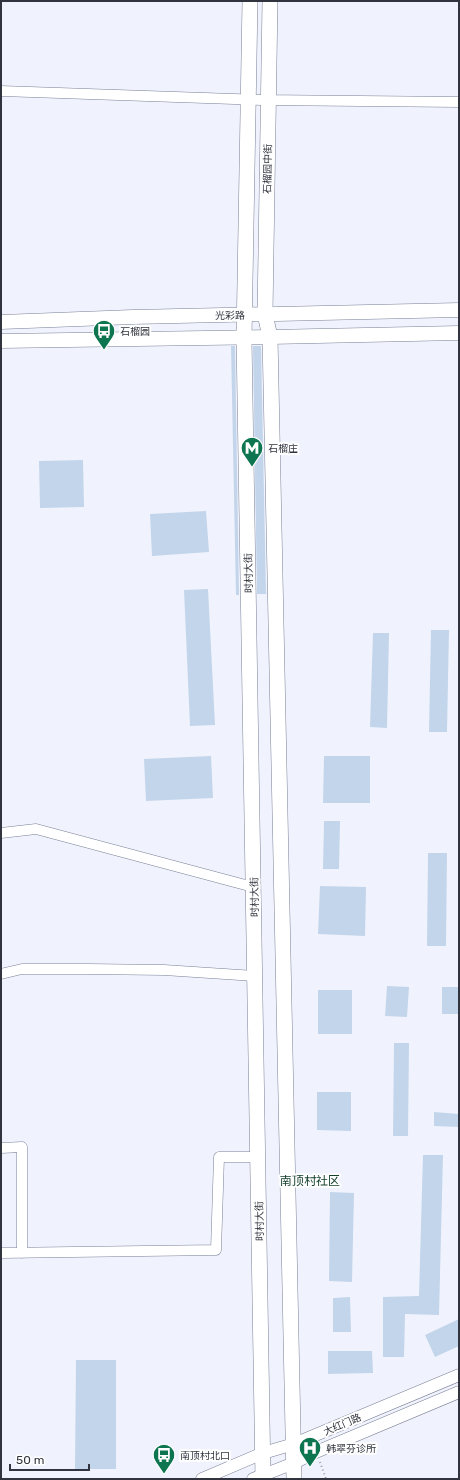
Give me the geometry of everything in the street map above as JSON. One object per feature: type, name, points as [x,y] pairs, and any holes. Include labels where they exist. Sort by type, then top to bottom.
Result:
[{"type":"main road","name":"石榴园中街","points":[[245,315],[250,99],[250,1]]},
{"type":"main road","name":"石榴园中街","points":[[270,1],[264,314],[270,337]]},
{"type":"main road","name":"光彩路","points":[[1,322],[133,317],[459,310]]},
{"type":"main road","name":"时村大街","points":[[245,315],[244,338],[263,1453],[260,1478]]},
{"type":"main road","points":[[1,341],[244,338],[459,333]]},
{"type":"main road","points":[[270,337],[294,1479]]},
{"type":"street","points":[[1,91],[269,100],[459,102]]},
{"type":"street","points":[[1,833],[36,829],[253,887]]},
{"type":"street","points":[[1,974],[22,969],[88,969],[164,970],[255,976]]},
{"type":"street","points":[[1,1148],[22,1147],[22,1253]]},
{"type":"street","points":[[1,1253],[216,1250],[219,1157],[258,1157]]},
{"type":"street","name":"大红门路","points":[[202,1479],[263,1453],[294,1444],[459,1375]]},
{"type":"street","name":"大红门路","points":[[260,1478],[316,1452],[459,1392]]},
{"type":"path","points":[[316,1452],[326,1479]]},
{"type":"building","points":[[231,346],[235,346],[239,595],[236,595]]},
{"type":"building","points":[[253,346],[261,346],[266,594],[257,594]]},
{"type":"building","points":[[83,460],[84,507],[40,508],[39,461]]},
{"type":"building","points":[[206,511],[209,552],[152,556],[150,514]]},
{"type":"building","points":[[208,589],[215,725],[190,726],[184,590]]},
{"type":"building","points":[[431,630],[449,630],[447,732],[429,732]]},
{"type":"building","points":[[373,633],[389,633],[387,728],[370,727]]},
{"type":"building","points":[[211,756],[213,798],[146,801],[144,759]]},
{"type":"building","points":[[324,756],[370,756],[370,803],[323,803]]},
{"type":"building","points":[[324,821],[340,821],[339,869],[323,869]]},
{"type":"building","points":[[428,853],[447,853],[446,946],[427,946]]},
{"type":"building","points":[[320,886],[366,887],[365,936],[318,934]]},
{"type":"building","points":[[387,986],[409,987],[407,1017],[385,1016]]},
{"type":"building","points":[[442,987],[459,987],[459,1014],[442,1014]]},
{"type":"building","points":[[318,990],[352,990],[352,1034],[318,1034]]},
{"type":"building","points":[[394,1043],[409,1043],[408,1136],[393,1136]]},
{"type":"building","points":[[317,1092],[351,1092],[351,1131],[317,1130]]},
{"type":"building","points":[[434,1112],[459,1114],[459,1127],[434,1126]]},
{"type":"building","points":[[423,1155],[443,1155],[439,1315],[405,1314],[404,1357],[383,1357],[383,1297],[419,1296]]},
{"type":"building","points":[[330,1192],[354,1193],[352,1282],[329,1281]]},
{"type":"building","points":[[350,1297],[351,1332],[333,1332],[333,1298]]},
{"type":"building","points":[[459,1319],[459,1346],[435,1357],[425,1335]]},
{"type":"building","points":[[328,1351],[372,1351],[373,1373],[328,1374]]},
{"type":"building","points":[[76,1360],[116,1360],[116,1469],[75,1469]]},
{"type":"place","name":"石榴园","points":[[104,350]]},
{"type":"place","name":"石榴庄","points":[[252,468]]},
{"type":"place","name":"韩翠芬诊所","points":[[310,1468]]},
{"type":"place","name":"南顶村北口","points":[[164,1474]]},
{"type":"district","name":"南顶村社区","points":[[310,1181]]}]
